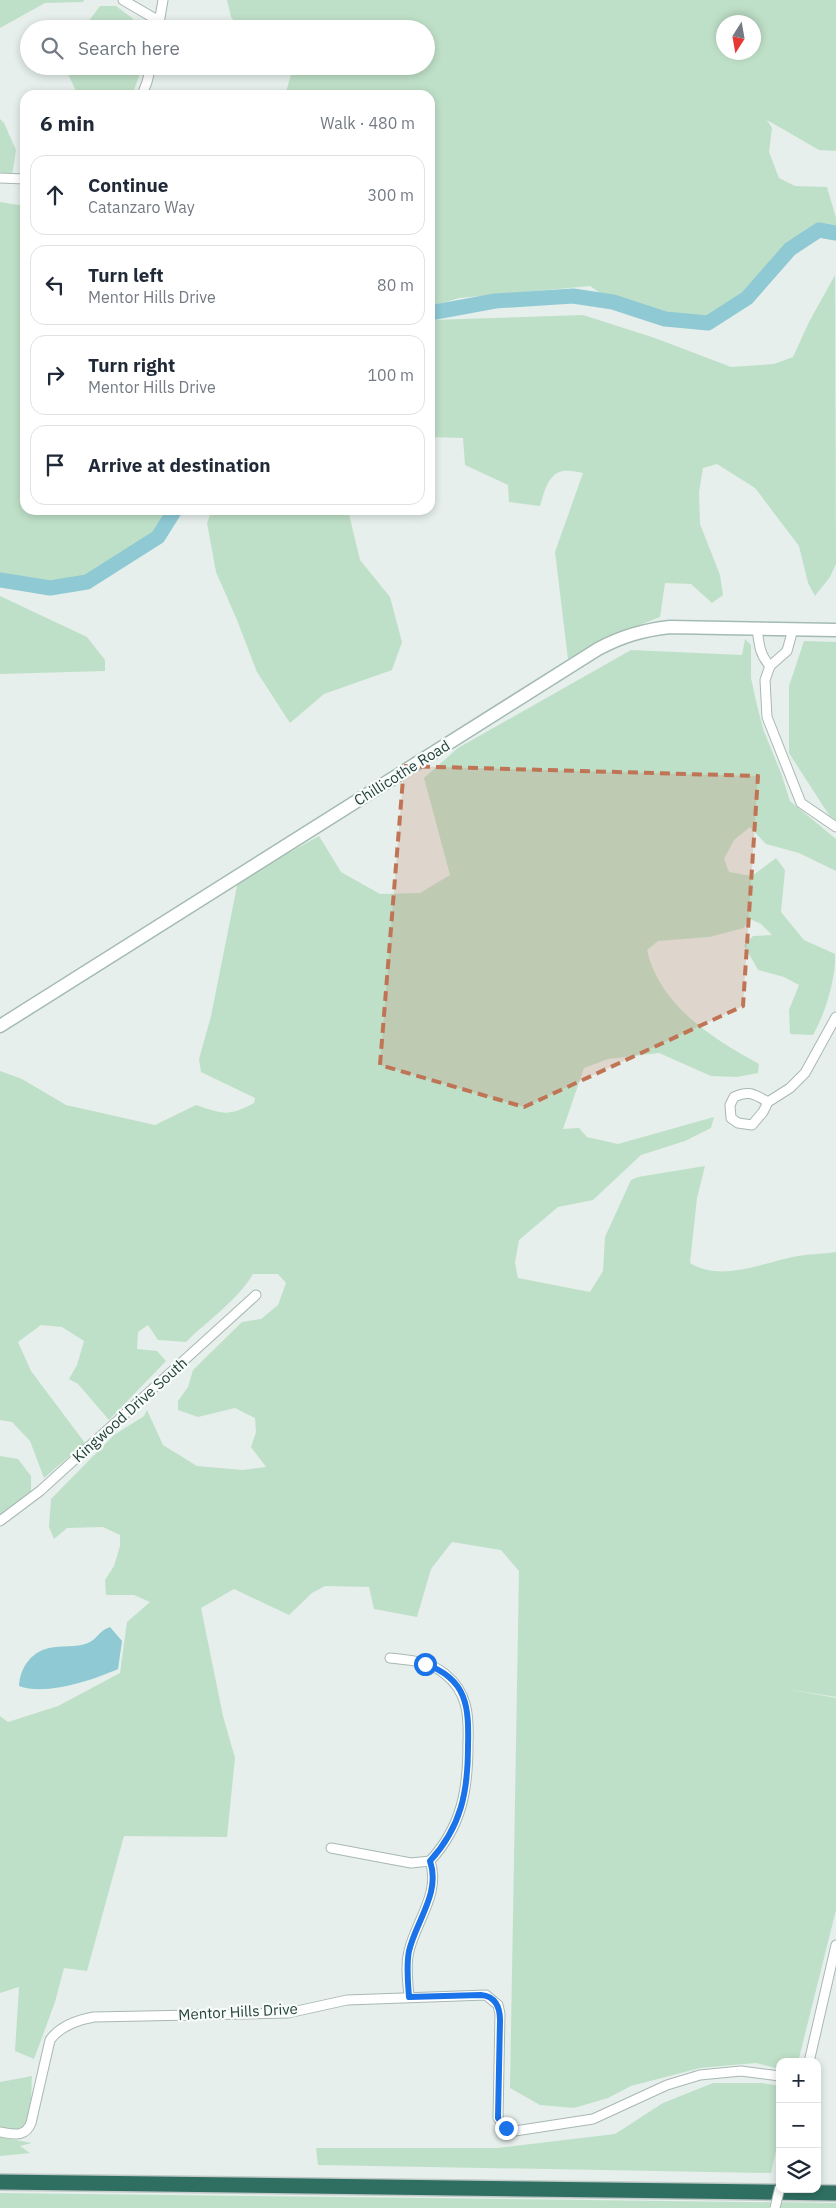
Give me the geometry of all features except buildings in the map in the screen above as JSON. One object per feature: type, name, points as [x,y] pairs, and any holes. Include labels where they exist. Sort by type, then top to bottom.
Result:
[{"type":"highway","points":[[0,2180],[424,2188],[836,2192]]},
{"type":"main road","name":"Chillicothe Road","points":[[0,1026],[606,645],[626,635],[662,628],[836,630]]},
{"type":"street","points":[[123,0],[149,13],[155,20]]},
{"type":"street","points":[[160,20],[163,0]]},
{"type":"street","points":[[144,90],[149,75]]},
{"type":"street","points":[[0,178],[20,179]]},
{"type":"street","points":[[758,628],[760,650],[763,658],[770,666]]},
{"type":"street","points":[[792,629],[787,651],[770,666],[765,680],[766,717],[801,803],[836,827]]},
{"type":"street","points":[[768,1102],[756,1095],[744,1092],[734,1097],[730,1105],[732,1118],[738,1123],[752,1125],[763,1112],[768,1102],[790,1088],[805,1073],[836,1016]]},
{"type":"street","name":"Kingwood Drive South","points":[[0,1521],[40,1491],[256,1295]]},
{"type":"street","points":[[331,1848],[411,1863],[430,1861],[442,1847],[453,1829],[465,1795],[468,1777],[468,1711],[457,1686],[439,1669],[417,1662],[390,1658]]},
{"type":"street","points":[[409,1997],[408,1956],[414,1934],[432,1887],[433,1872],[430,1861]]},
{"type":"street","points":[[810,2058],[836,1945]]},
{"type":"street","name":"Mentor Hills Drive","points":[[0,2132],[18,2134],[27,2131],[30,2127],[48,2044],[59,2031],[81,2020],[94,2017],[288,2013],[347,2000],[481,1995],[491,1997],[498,2005],[500,2020],[498,2118],[502,2125],[510,2130],[522,2132],[593,2119],[667,2085],[700,2075],[741,2071],[776,2075]]},
{"type":"street","points":[[775,2208],[779,2193]]},
{"type":"highlighted area","points":[[404,766],[758,776],[743,1006],[524,1107],[380,1065]]},
{"type":"green space","points":[[0,0],[84,0],[83,2],[45,3],[0,28]]},
{"type":"green space","points":[[227,0],[836,0],[836,151],[819,150],[767,120],[772,128],[769,152],[779,178],[795,186],[827,187],[836,218],[836,237],[819,230],[790,249],[747,298],[708,323],[665,319],[613,302],[590,286],[459,298],[435,305],[435,90],[286,90],[291,75],[435,75],[435,20],[234,20]]},
{"type":"green space","points":[[100,6],[116,6],[134,20],[90,20]]},
{"type":"green space","points":[[68,75],[140,75],[134,90],[76,90]]},
{"type":"green space","points":[[0,119],[4,123],[16,150],[12,176],[0,172]]},
{"type":"green space","points":[[0,202],[20,205],[20,515],[172,515],[158,537],[87,582],[50,588],[0,580]]},
{"type":"green space","points":[[835,275],[836,564],[830,577],[815,596],[808,583],[799,546],[755,488],[717,464],[703,468],[699,492],[700,524],[720,575],[723,595],[712,603],[691,584],[665,583],[660,617],[603,639],[568,659],[555,552],[583,473],[563,471],[553,476],[547,485],[540,506],[509,502],[508,485],[465,465],[463,438],[435,437],[435,320],[583,315],[655,338],[731,367],[774,364],[793,357],[809,322]]},
{"type":"green space","points":[[210,515],[349,515],[360,560],[390,597],[402,642],[392,670],[324,694],[290,723],[257,672],[216,572],[207,523]]},
{"type":"green space","points":[[0,596],[87,637],[105,660],[105,671],[0,674]]},
{"type":"green space","points":[[745,639],[751,645],[751,678],[763,729],[790,801],[836,839],[836,871],[799,853],[766,844],[750,827],[734,840],[724,859],[729,872],[752,876],[776,858],[785,870],[781,912],[804,940],[835,954],[832,985],[822,1017],[813,1035],[790,1034],[789,1010],[799,985],[784,977],[758,970],[744,945],[753,936],[772,935],[761,924],[748,918],[744,928],[709,937],[658,941],[647,950],[663,988],[690,1018],[706,1031],[759,1064],[758,1073],[737,1077],[711,1076],[659,1053],[608,1059],[584,1068],[563,1129],[579,1128],[587,1137],[618,1144],[714,1117],[711,1128],[685,1141],[641,1155],[593,1200],[558,1207],[519,1240],[515,1263],[518,1278],[590,1292],[603,1271],[605,1237],[631,1180],[638,1177],[705,1166],[697,1198],[690,1263],[703,1269],[729,1271],[798,1256],[836,1252],[836,1697],[787,1689],[836,1698],[836,1910],[799,2058],[776,2058],[776,2068],[756,2063],[700,2068],[631,2086],[608,2098],[574,2108],[540,2105],[510,2088],[519,1571],[501,1550],[452,1542],[431,1569],[417,1617],[374,1609],[369,1587],[325,1586],[312,1593],[289,1615],[234,1589],[201,1608],[223,1716],[235,1758],[227,1837],[124,1836],[87,1971],[64,1968],[55,2002],[34,2059],[15,2051],[19,1987],[0,1993],[0,1716],[8,1722],[58,1706],[120,1673],[127,1622],[150,1602],[134,1595],[106,1595],[105,1580],[114,1566],[120,1546],[120,1535],[103,1527],[67,1528],[54,1539],[49,1527],[51,1499],[114,1435],[144,1416],[147,1410],[163,1445],[197,1466],[243,1470],[266,1467],[251,1447],[256,1432],[255,1418],[235,1408],[198,1417],[178,1410],[178,1401],[188,1387],[193,1370],[242,1322],[261,1319],[278,1305],[286,1283],[278,1274],[253,1274],[231,1302],[186,1342],[158,1340],[148,1325],[138,1332],[137,1349],[157,1351],[166,1361],[109,1420],[78,1384],[69,1379],[77,1365],[84,1341],[62,1327],[41,1325],[18,1342],[31,1371],[85,1443],[44,1478],[30,1441],[12,1422],[0,1420],[0,1071],[22,1079],[66,1105],[155,1125],[196,1105],[225,1113],[254,1103],[255,1098],[201,1072],[199,1059],[211,1016],[238,881],[319,836],[341,872],[380,894],[420,893],[450,875],[424,778],[458,748],[631,650],[742,655]]},
{"type":"green space","points":[[804,641],[836,642],[836,820],[829,815],[789,753],[789,686]]},
{"type":"green space","points":[[0,1456],[18,1459],[31,1476],[31,1492],[0,1515]]},
{"type":"green space","points":[[32,2076],[29,2114],[24,2127],[16,2131],[0,2129],[0,2082]]},
{"type":"green space","points":[[713,2083],[762,2083],[776,2085],[776,2151],[771,2173],[318,2165],[316,2148],[497,2148],[615,2134],[663,2103]]},
{"type":"green space","points":[[0,2137],[32,2143],[20,2146],[30,2153],[0,2156]]},
{"type":"green space","points":[[0,2193],[836,2203],[836,2208],[0,2208]]},
{"type":"water","points":[[110,1627],[122,1641],[118,1669],[83,1682],[56,1688],[30,1689],[19,1686],[24,1667],[37,1653],[49,1648],[88,1643],[103,1630]]},
{"type":"waterway","points":[[435,312],[495,301],[573,296],[613,302],[665,319],[708,323],[747,298],[790,249],[819,230],[836,233]]},
{"type":"waterway","points":[[0,580],[50,588],[87,582],[158,537],[172,515]]},
{"type":"route","points":[[425,1664],[439,1669],[452,1680],[466,1703],[468,1711],[468,1777],[465,1795],[453,1829],[446,1842],[430,1861],[433,1872],[432,1887],[414,1934],[408,1956],[409,1997],[486,1995],[491,1997],[498,2005],[500,2009],[498,2118],[506,2128]]}]
